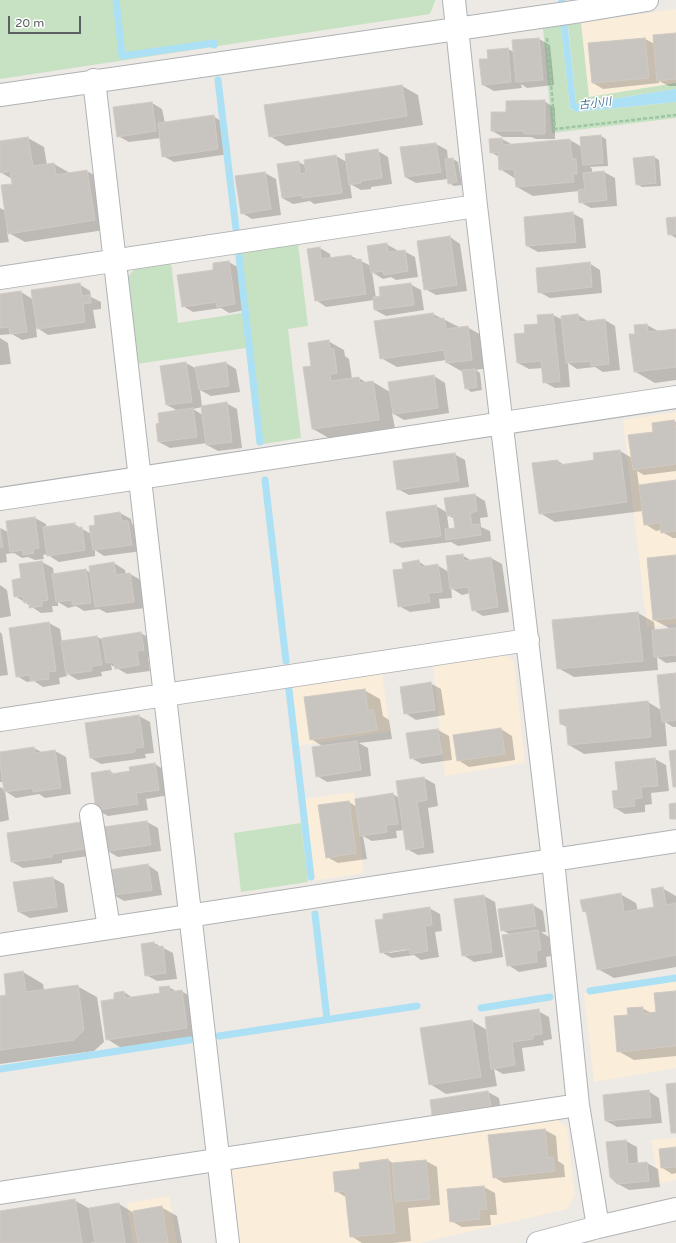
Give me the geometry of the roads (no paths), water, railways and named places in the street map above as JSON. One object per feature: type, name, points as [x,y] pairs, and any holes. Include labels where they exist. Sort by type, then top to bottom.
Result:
[{"type":"street","points":[[454,0],[476,206],[554,860],[578,1105],[598,1227]]},
{"type":"street","points":[[0,95],[94,80],[457,28],[549,24],[574,12],[647,0]]},
{"type":"street","points":[[94,80],[228,1243]]},
{"type":"street","points":[[0,278],[476,206]]},
{"type":"street","points":[[0,499],[676,398]]},
{"type":"street","points":[[0,720],[528,640]]},
{"type":"street","points":[[91,815],[109,928]]},
{"type":"street","points":[[0,945],[676,840]]},
{"type":"street","points":[[0,1193],[578,1105]]},
{"type":"street","points":[[538,1243],[676,1209]]},
{"type":"water","name":"古小川","points":[[558,0],[565,0],[576,103],[580,104],[676,89],[676,102],[576,112],[570,108]]},
{"type":"waterway","points":[[116,0],[122,56],[214,43],[214,45]]},
{"type":"waterway","points":[[218,80],[236,229]]},
{"type":"waterway","points":[[239,256],[260,442]]},
{"type":"waterway","points":[[265,480],[286,661]]},
{"type":"waterway","points":[[289,690],[311,877]]},
{"type":"waterway","points":[[315,914],[327,1019]]},
{"type":"waterway","points":[[590,991],[676,978]]},
{"type":"waterway","points":[[481,1008],[550,997]]},
{"type":"waterway","points":[[219,1036],[417,1006]]},
{"type":"waterway","points":[[0,1069],[190,1040]]}]
